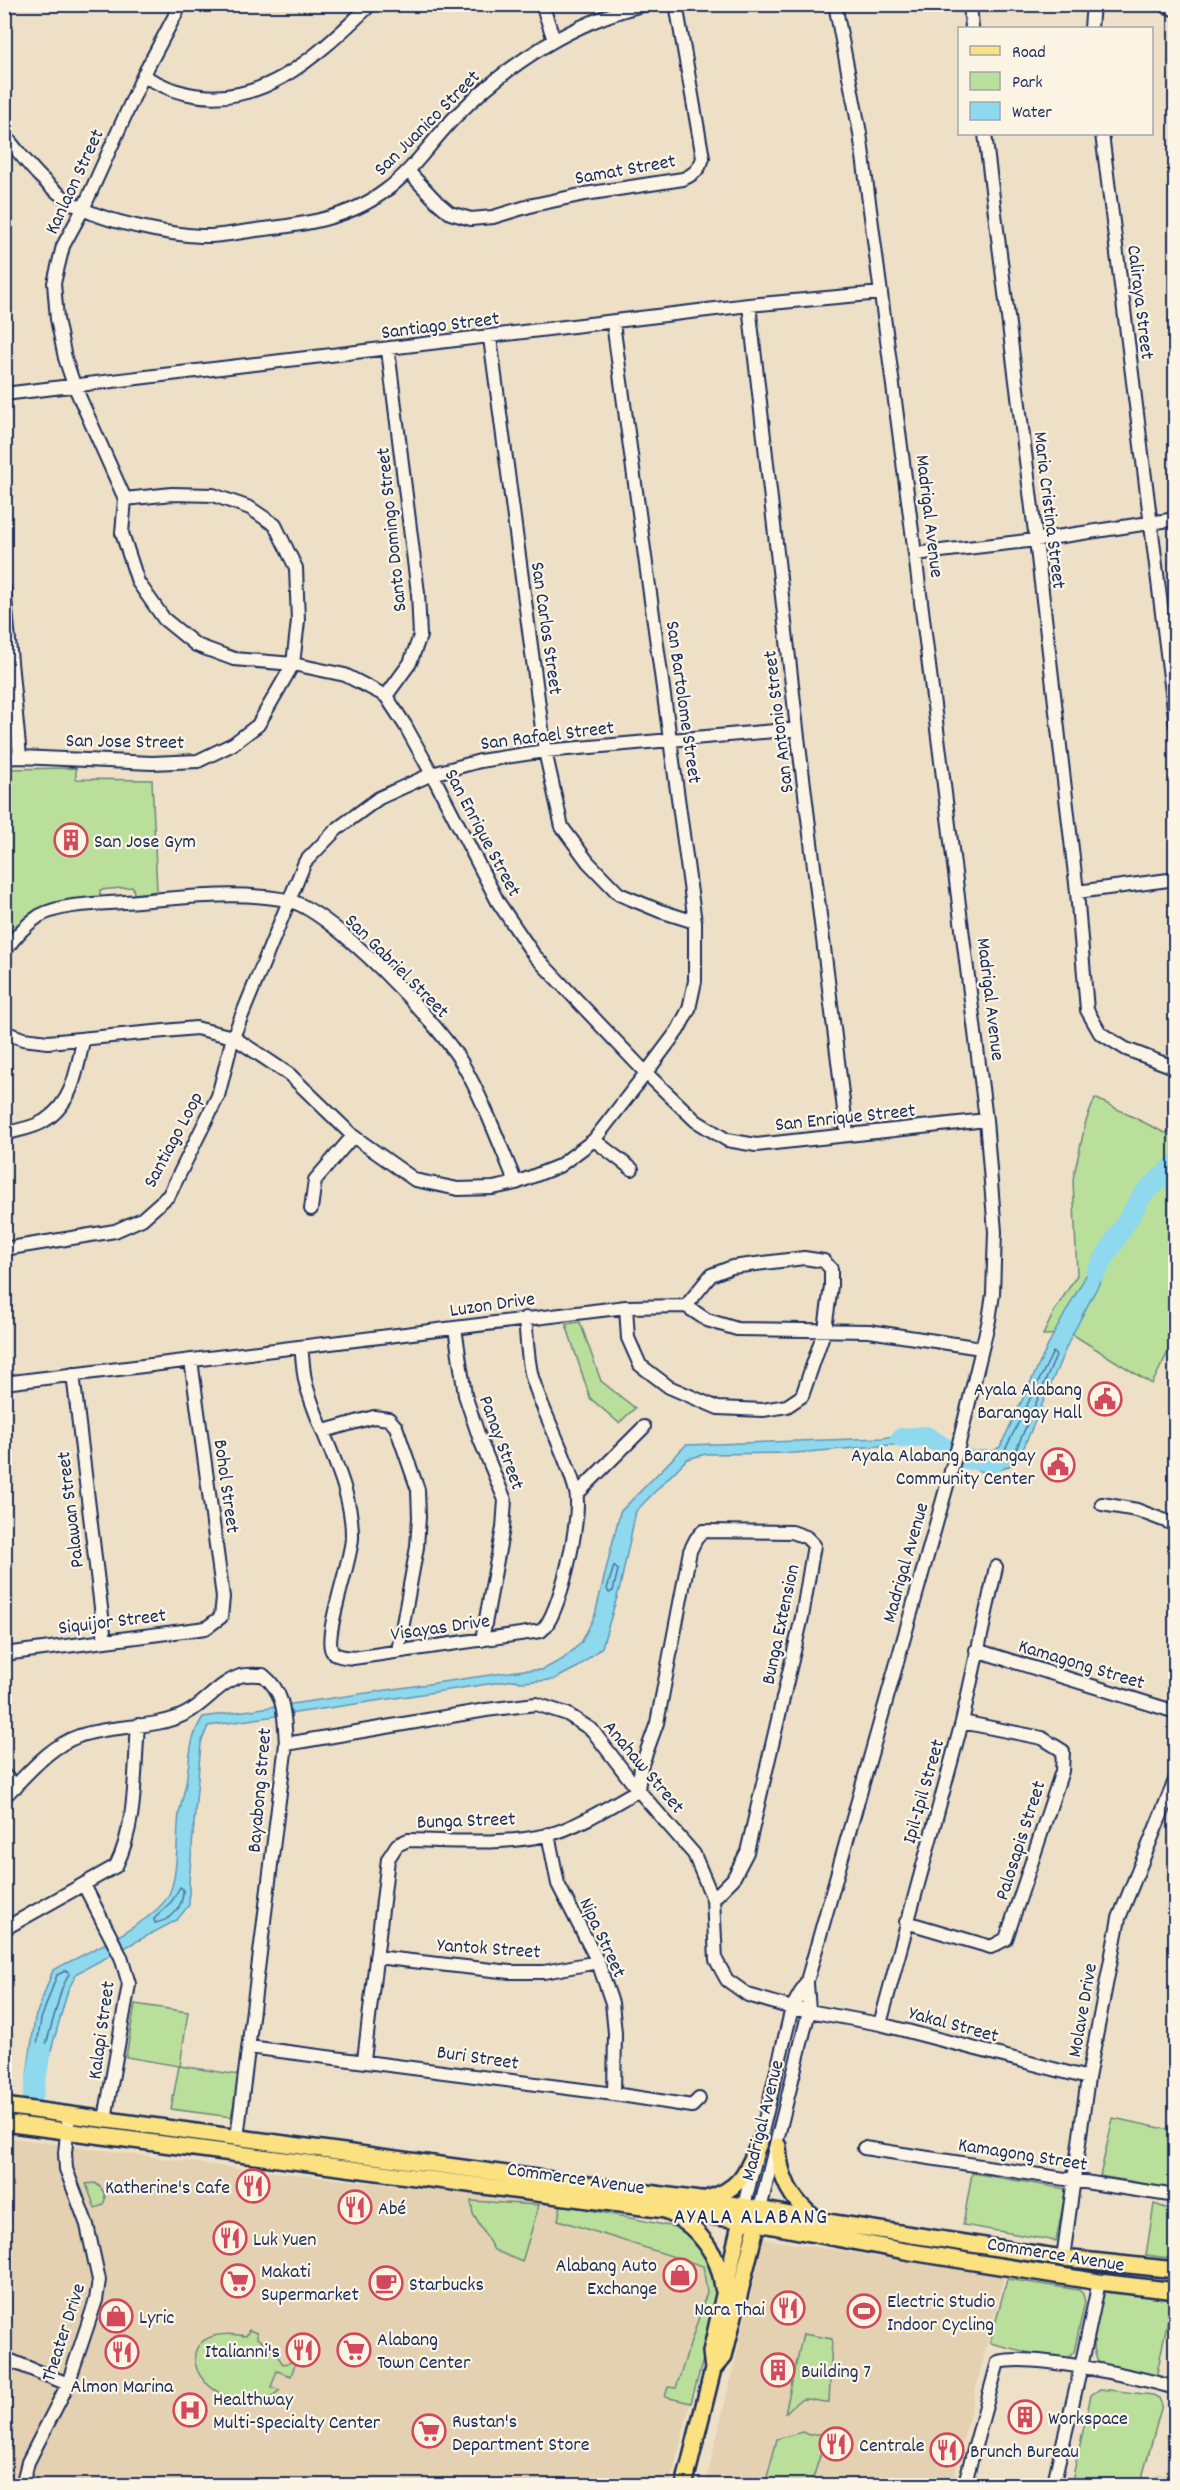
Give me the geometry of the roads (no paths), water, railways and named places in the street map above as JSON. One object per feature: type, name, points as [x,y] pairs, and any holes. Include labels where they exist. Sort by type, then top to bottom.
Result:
[{"type":"main road","name":"Commerce Avenue","points":[[4,2106],[68,2122],[662,2210],[743,2213]]},
{"type":"main road","name":"Commerce Avenue","points":[[4,2123],[105,2119],[696,2201],[905,2251],[1099,2282],[1176,2291]]},
{"type":"main road","points":[[696,2201],[723,2194],[733,2187],[749,2167],[760,2141]]},
{"type":"main road","points":[[778,2146],[780,2168],[788,2190],[796,2202],[817,2220]]},
{"type":"main road","points":[[662,2210],[690,2226],[711,2251],[718,2265],[724,2297]]},
{"type":"main road","name":"Madrigal Avenue","points":[[684,2486],[713,2369],[711,2352],[743,2213]]},
{"type":"main road","name":"Commerce Avenue","points":[[759,2216],[817,2220],[1063,2258],[1176,2270]]},
{"type":"main road","name":"Madrigal Avenue","points":[[713,2369],[724,2356],[759,2216]]},
{"type":"street","name":"Kanlaon Street","points":[[74,385],[65,358],[54,283],[63,246],[83,209],[180,4]]},
{"type":"street","points":[[144,76],[177,91],[216,97],[254,91],[293,72],[325,49],[371,4]]},
{"type":"street","points":[[542,4],[554,40]]},
{"type":"street","name":"San Juanico Street","points":[[4,134],[27,164],[56,191],[83,209],[172,234],[211,236],[296,226],[330,219],[359,207],[385,192],[408,171],[456,115],[498,78],[554,40],[584,24],[646,4]]},
{"type":"street","name":"Samat Street","points":[[408,171],[450,213],[471,219],[493,217],[532,205],[585,194],[683,179],[692,175],[699,169],[703,158],[676,4]]},
{"type":"street","name":"Madrigal Avenue","points":[[743,2213],[792,2008],[807,1981],[959,1443],[993,1294],[995,1232],[986,1120],[860,133],[835,4]]},
{"type":"street","points":[[970,4],[972,27]]},
{"type":"street","points":[[1091,27],[1093,4]]},
{"type":"street","points":[[1161,4],[1176,10]]},
{"type":"street","name":"Maria Cristina Street","points":[[985,135],[1077,892],[1087,1010],[1100,1033],[1126,1049],[1176,1068]]},
{"type":"street","name":"Caliraya Street","points":[[1102,135],[1176,725]]},
{"type":"street","name":"Santiago Street","points":[[4,394],[490,338],[749,305],[880,293]]},
{"type":"street","name":"San Antonio Street","points":[[749,305],[797,729],[847,1134]]},
{"type":"street","name":"San Bartolome Street","points":[[233,1037],[290,1075],[353,1136],[415,1180],[458,1189],[493,1188],[516,1183],[560,1166],[594,1140],[678,1030],[689,1009],[695,981],[695,922],[613,323]]},
{"type":"street","name":"San Carlos Street","points":[[490,338],[545,751],[562,827],[588,862],[619,894],[695,922]]},
{"type":"street","name":"Santo Domingo Street","points":[[386,696],[410,663],[420,636],[418,593],[388,350]]},
{"type":"street","name":"San Enrique Street","points":[[74,385],[125,500],[122,532],[138,582],[164,619],[196,645],[234,659],[293,664],[345,675],[386,696],[432,774],[498,902],[534,955],[646,1073],[696,1121],[727,1140],[756,1145],[986,1120]]},
{"type":"street","name":"San Jose Street","points":[[4,758],[152,763],[198,761],[233,744],[258,725],[293,664],[298,621],[296,568],[275,525],[250,508],[213,495],[172,494],[125,500]]},
{"type":"street","points":[[915,554],[1036,540],[1176,519]]},
{"type":"street","points":[[4,588],[20,757]]},
{"type":"street","name":"San Rafael Street","points":[[233,1037],[305,862],[337,829],[379,798],[432,774],[480,761],[545,751],[671,742],[797,729]]},
{"type":"street","points":[[1077,892],[1176,879]]},
{"type":"street","name":"San Gabriel Street","points":[[4,952],[17,935],[40,915],[68,908],[209,894],[289,901],[311,911],[349,938],[393,981],[441,1035],[461,1062],[476,1091],[516,1183]]},
{"type":"street","points":[[4,1032],[22,1039],[48,1042],[195,1028],[233,1037]]},
{"type":"street","name":"Santiago Loop","points":[[4,1249],[115,1232],[142,1219],[169,1195],[218,1096],[233,1037]]},
{"type":"street","points":[[4,1134],[44,1122],[64,1103],[75,1081],[83,1040]]},
{"type":"street","points":[[311,1209],[315,1179],[353,1136]]},
{"type":"street","points":[[594,1140],[632,1168]]},
{"type":"street","points":[[626,1307],[628,1338],[640,1365],[669,1387],[718,1408],[763,1410],[787,1406],[802,1396],[825,1329],[831,1286],[831,1269],[824,1261],[814,1259],[804,1258],[732,1267],[711,1275],[686,1306],[707,1320],[737,1329],[770,1331],[825,1329],[869,1331],[981,1348]]},
{"type":"street","name":"Luzon Drive","points":[[4,1383],[301,1348],[525,1318],[626,1307],[686,1306]]},
{"type":"street","name":"Visayas Drive","points":[[301,1348],[306,1384],[352,1516],[352,1541],[346,1575],[330,1632],[330,1644],[333,1652],[341,1657],[353,1658],[398,1652],[541,1630],[550,1622],[556,1610],[573,1541],[577,1494],[531,1374],[525,1318]]},
{"type":"street","name":"Panay Street","points":[[455,1328],[465,1395],[480,1440],[506,1500],[482,1640]]},
{"type":"street","name":"Bohol Street","points":[[191,1360],[223,1597],[220,1617]]},
{"type":"street","name":"Palawan Street","points":[[72,1374],[105,1641]]},
{"type":"street","points":[[324,1431],[374,1417],[389,1419],[396,1427],[418,1490],[417,1547],[398,1652]]},
{"type":"street","points":[[577,1494],[645,1427]]},
{"type":"street","points":[[1101,1504],[1137,1510],[1176,1525]]},
{"type":"street","name":"Bunga Extension","points":[[638,1790],[641,1767],[657,1723],[690,1551],[696,1539],[703,1531],[792,1532],[806,1537],[814,1545],[805,1605],[747,1852],[733,1879],[713,1899]]},
{"type":"street","name":"Ipil-Ipil Street","points":[[880,2024],[962,1722],[976,1650],[996,1568]]},
{"type":"street","name":"Siquijor Street","points":[[4,1654],[206,1628],[220,1617]]},
{"type":"street","name":"Kamagong Street","points":[[976,1650],[1176,1712]]},
{"type":"street","name":"Bayabong Street","points":[[4,1797],[65,1742],[80,1735],[170,1720],[187,1713],[220,1687],[241,1676],[263,1675],[274,1684],[281,1700],[285,1744],[237,2138]]},
{"type":"street","name":"Anahaw Street","points":[[285,1744],[486,1710],[536,1704],[567,1714],[592,1730],[638,1790],[694,1854],[713,1899],[716,1960],[727,1980],[748,1995],[792,2008]]},
{"type":"street","name":"Palosapis Street","points":[[906,1922],[991,1947],[1006,1939],[1062,1771],[1063,1751],[1042,1738],[962,1722]]},
{"type":"street","points":[[4,1929],[116,1866],[124,1851],[130,1826],[138,1725]]},
{"type":"street","points":[[4,1775],[17,1786]]},
{"type":"street","name":"Molave Drive","points":[[1063,2258],[1088,2078],[1119,1918],[1176,1778]]},
{"type":"street","name":"Bunga Street","points":[[364,2060],[388,1859],[397,1845],[408,1840],[486,1842],[548,1834],[601,1812],[638,1790]]},
{"type":"street","name":"Nipa Street","points":[[548,1834],[558,1884],[598,1962],[612,2003],[615,2032],[614,2094]]},
{"type":"street","name":"Kalapi Street","points":[[84,1885],[106,1932],[121,1957],[129,1984],[105,2119]]},
{"type":"street","name":"Yantok Street","points":[[376,1957],[510,1972],[544,1972],[598,1962]]},
{"type":"street","name":"Madrigal Avenue","points":[[759,2216],[778,2146],[809,2011],[807,1981]]},
{"type":"street","name":"Yakal Street","points":[[792,2008],[880,2024],[1088,2078]]},
{"type":"street","name":"Buri Street","points":[[249,2047],[364,2060],[692,2106],[699,2099]]},
{"type":"street","name":"Theater Drive","points":[[22,2486],[28,2462],[68,2384],[96,2300],[99,2280],[79,2199],[66,2169],[68,2122]]},
{"type":"street","name":"Kamagong Street","points":[[864,2148],[1176,2196]]},
{"type":"street","points":[[1053,2486],[1082,2367],[1099,2282]]},
{"type":"street","points":[[4,2358],[68,2384]]},
{"type":"street","points":[[964,2486],[998,2362],[1012,2358],[1082,2367],[1176,2388]]},
{"type":"water","points":[[1102,1246],[1114,1255],[1069,1341],[1018,1461],[994,1472],[983,1472],[971,1467],[976,1451],[993,1451],[1000,1447],[1051,1339]]},
{"type":"water","points":[[916,1432],[951,1445],[945,1454],[928,1445],[891,1445],[795,1453],[706,1454],[687,1459],[636,1511],[620,1587],[602,1647],[578,1667],[553,1680],[520,1682],[515,1680],[208,1726],[201,1743],[189,1905],[177,1920],[77,1973],[68,1990],[43,2079],[27,2076],[35,2018],[53,1970],[98,1947],[148,1917],[160,1906],[172,1888],[179,1814],[191,1749],[198,1725],[203,1717],[524,1670],[542,1670],[563,1659],[581,1643],[595,1615],[620,1512],[686,1445],[882,1438]]},
{"type":"waterway","points":[[1096,1272],[1143,1194],[1176,1164]]},
{"type":"waterway","points":[[901,1438],[926,1436],[964,1459],[995,1462],[998,1459]]},
{"type":"waterway","points":[[33,2096],[41,2052]]},
{"type":"place","name":"San Jose Gym","points":[[71,840]]},
{"type":"place","name":"Ayala Alabang Barangay Hall","points":[[1105,1399]]},
{"type":"place","name":"Ayala Alabang Barangay Community Center","points":[[1058,1465]]},
{"type":"place","name":"Katherine's Cafe","points":[[253,2186]]},
{"type":"place","name":"Abé","points":[[355,2207]]},
{"type":"place","name":"Luk Yuen","points":[[230,2238]]},
{"type":"place","name":"Alabang Auto Exchange","points":[[680,2275]]},
{"type":"place","name":"Makati Supermarket","points":[[238,2281]]},
{"type":"place","name":"Starbucks","points":[[386,2283]]},
{"type":"place","name":"Nara Thai","points":[[788,2308]]},
{"type":"place","name":"Electric Studio Indoor Cycling","points":[[864,2311]]},
{"type":"place","name":"Lyric","points":[[116,2316]]},
{"type":"place","name":"Italianni's","points":[[303,2350]]},
{"type":"place","name":"Alabang Town Center","points":[[354,2350]]},
{"type":"place","name":"Almon Marina","points":[[122,2352]]},
{"type":"place","name":"Building 7","points":[[778,2370]]},
{"type":"place","name":"Healthway Multi-Specialty Center","points":[[190,2410]]},
{"type":"place","name":"Workspace","points":[[1025,2417]]},
{"type":"place","name":"Rustan's Department Store","points":[[429,2431]]},
{"type":"place","name":"Centrale","points":[[836,2444]]},
{"type":"place","name":"Brunch Bureau","points":[[947,2450]]},
{"type":"district","name":"AYALA ALABANG","points":[[751,2215]]}]
